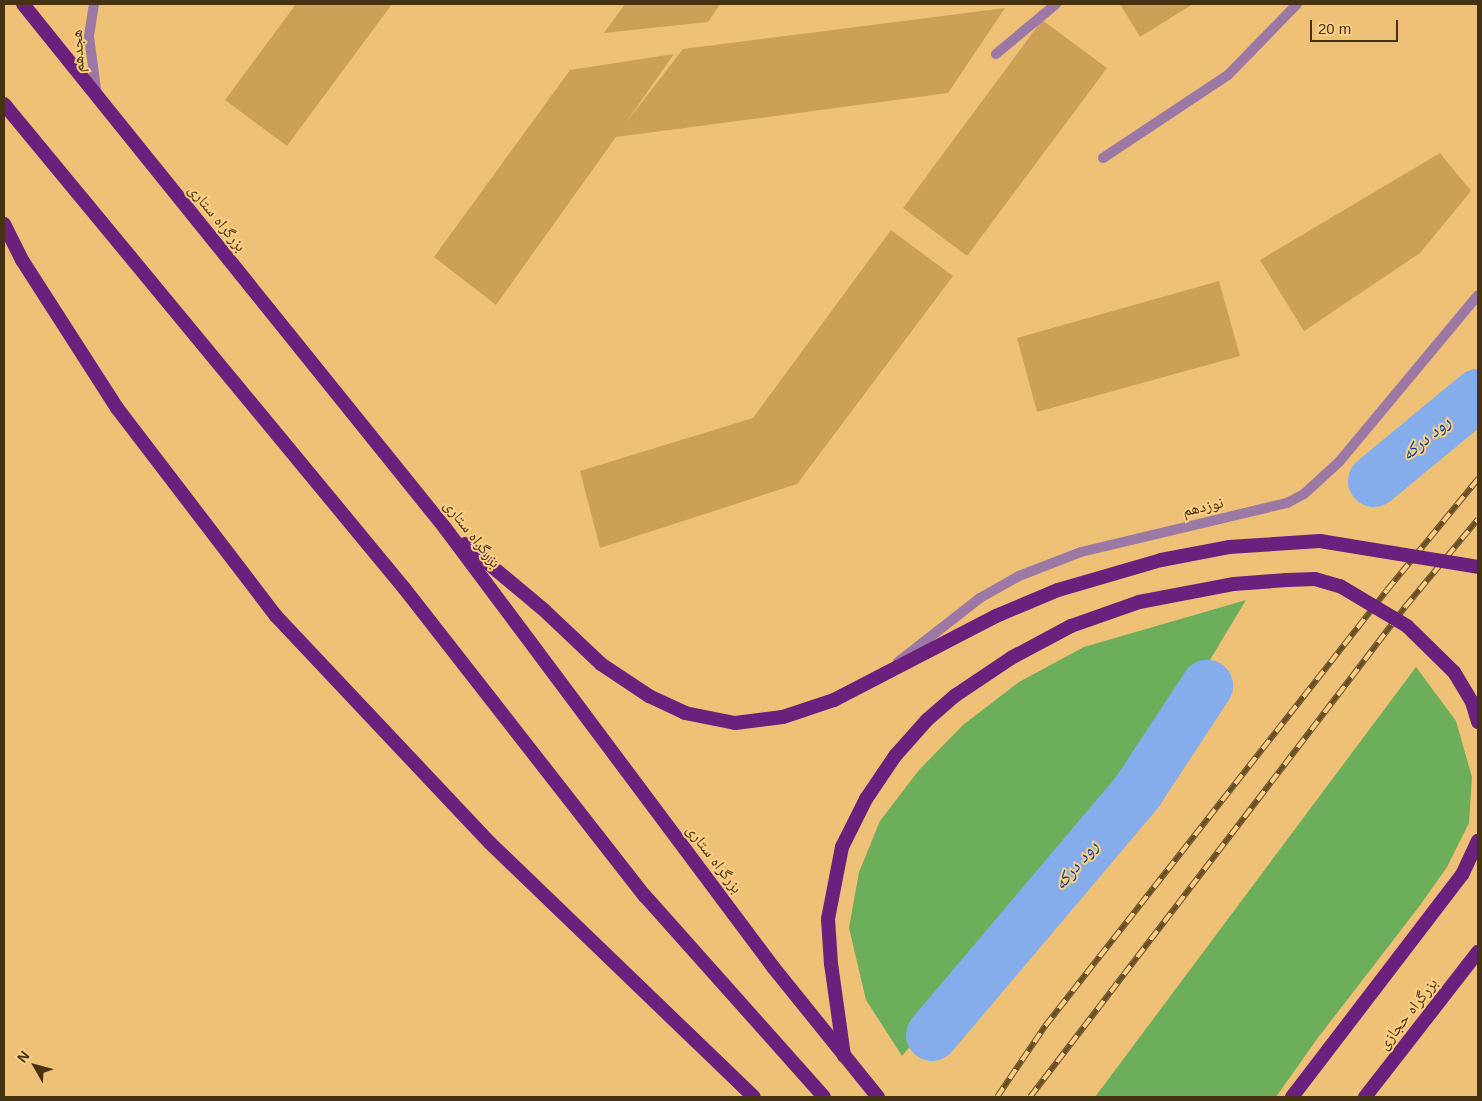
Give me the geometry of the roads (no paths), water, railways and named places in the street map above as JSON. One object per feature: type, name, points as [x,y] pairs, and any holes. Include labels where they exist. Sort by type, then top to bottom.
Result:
[{"type":"highway","name":"بزرگراه ستاری","points":[[23,4],[445,528],[773,967],[878,1097]]},
{"type":"highway","points":[[4,104],[76,187],[398,580],[645,896],[824,1097]]},
{"type":"highway","points":[[4,224],[22,260],[117,408],[276,616],[490,843],[754,1097]]},
{"type":"highway","points":[[445,528],[545,611],[601,664],[649,696],[685,713],[735,723],[783,716],[834,700],[996,616],[1058,590],[1161,560],[1229,547],[1320,542],[1478,567]]},
{"type":"highway","points":[[844,1056],[831,964],[828,919],[842,847],[866,799],[895,756],[927,720],[956,695],[1011,658],[1071,626],[1139,602],[1234,584],[1315,579],[1340,586],[1407,626],[1454,672],[1472,702],[1478,722]]},
{"type":"highway","points":[[1292,1097],[1462,875],[1478,841]]},
{"type":"highway","name":"بزرگراه حجازی","points":[[1365,1097],[1478,952]]},
{"type":"street","name":"هجدهم","points":[[94,4],[90,37],[97,97]]},
{"type":"street","points":[[996,54],[1056,4]]},
{"type":"street","points":[[1103,158],[1228,75],[1297,4]]},
{"type":"street","name":"نوزدهم","points":[[881,676],[980,598],[1019,576],[1081,552],[1287,503],[1304,494],[1340,462],[1478,295]]},
{"type":"waterway","name":"رود درکه","points":[[1374,481],[1478,395]]},
{"type":"waterway","name":"رود درکه","points":[[932,1035],[1138,791],[1207,686]]},
{"type":"railway","points":[[997,1097],[1045,1026],[1387,590],[1478,479]]},
{"type":"railway","points":[[1030,1097],[1405,607],[1478,519]]}]
